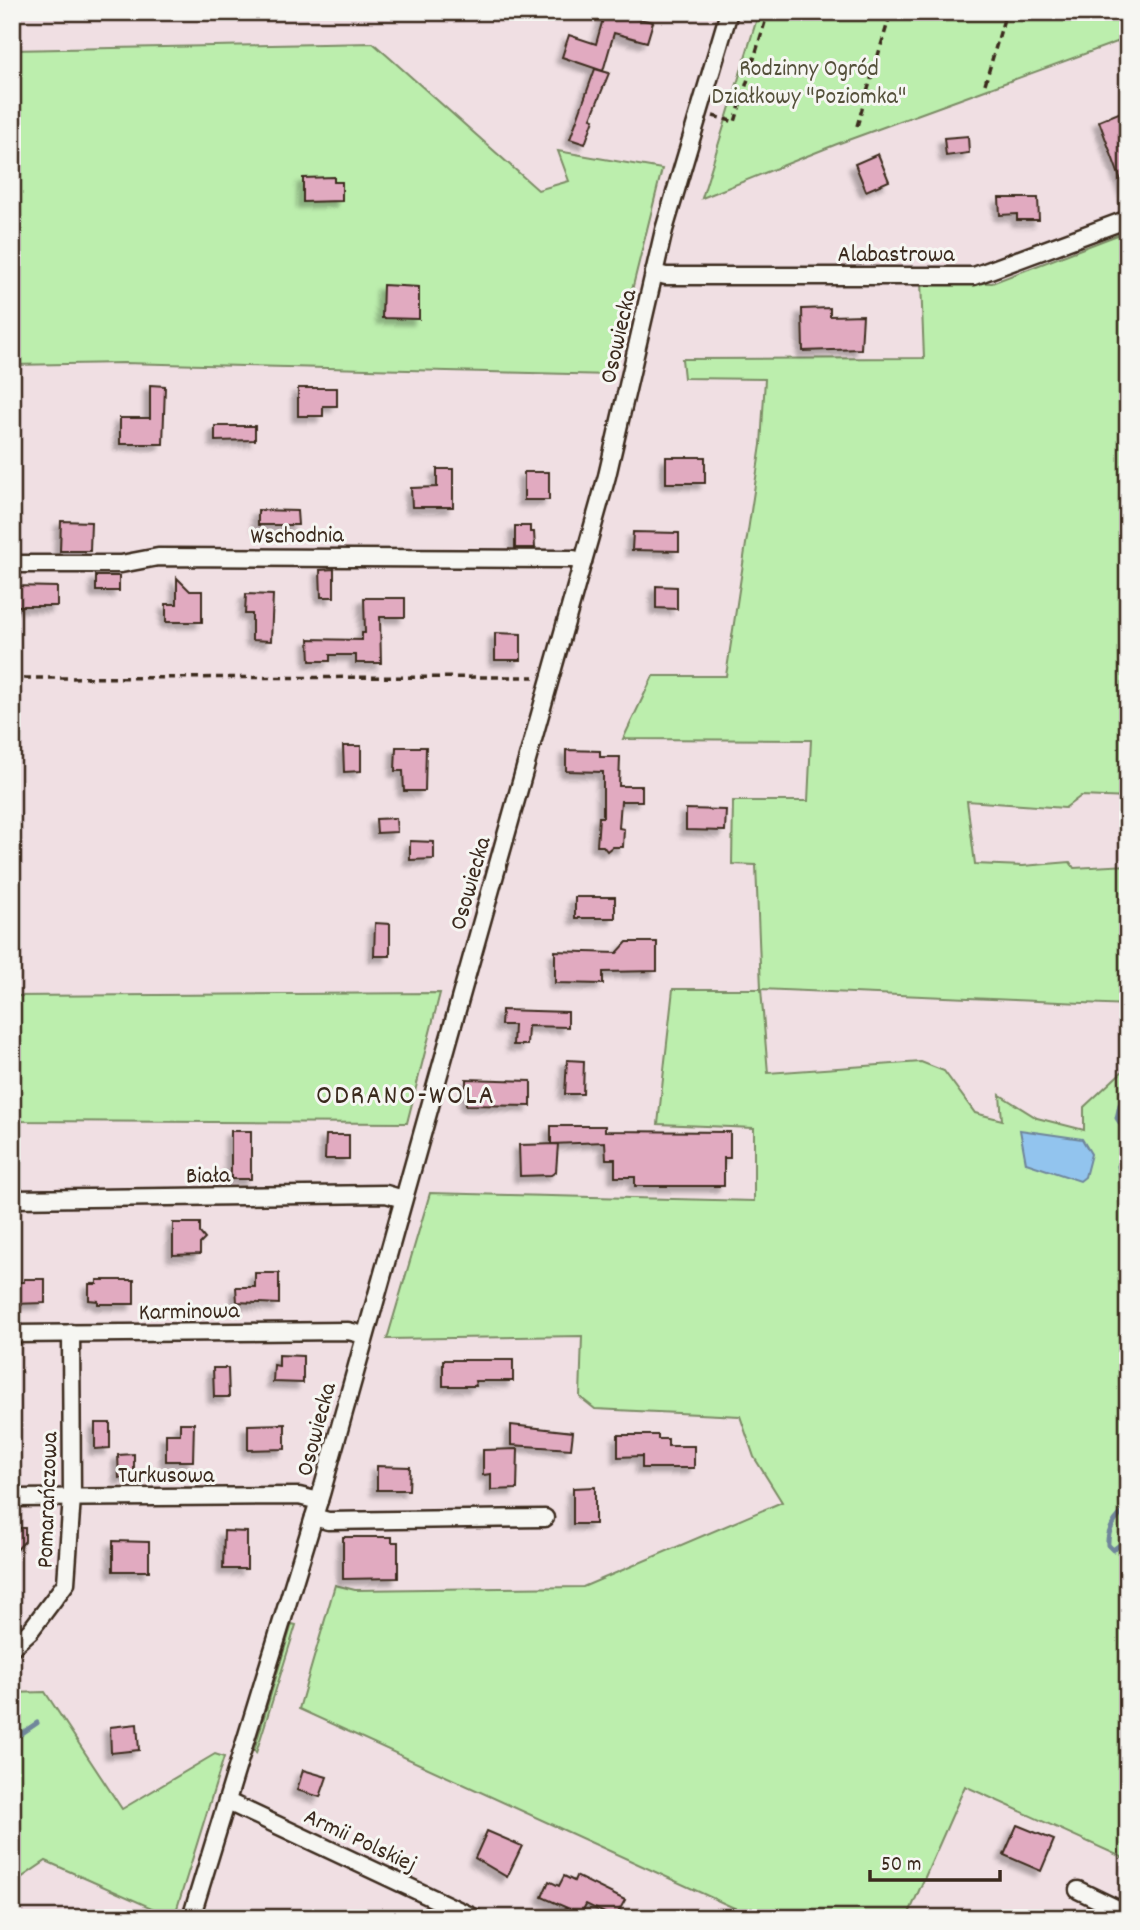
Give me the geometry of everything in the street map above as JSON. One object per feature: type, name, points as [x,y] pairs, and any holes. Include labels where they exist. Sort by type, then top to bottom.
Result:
[{"type":"street","name":"Osowiecka","points":[[191,1918],[319,1501],[607,477],[676,186],[729,12]]},
{"type":"street","name":"Alabastrowa","points":[[654,273],[666,276],[974,276],[1128,219]]},
{"type":"street","name":"Wschodnia","points":[[12,564],[121,564],[158,557],[319,555],[573,559],[583,562]]},
{"type":"street","name":"Biała","points":[[12,1199],[386,1194],[403,1199]]},
{"type":"street","name":"Karminowa","points":[[12,1334],[348,1331],[365,1335]]},
{"type":"street","name":"Pomarańczowa","points":[[12,1647],[30,1631],[66,1583],[72,1497],[71,1334]]},
{"type":"street","name":"Turkusowa","points":[[12,1497],[299,1496],[319,1501]]},
{"type":"street","points":[[314,1517],[328,1521],[545,1518]]},
{"type":"street","name":"Armii Polskiej","points":[[228,1802],[475,1918]]},
{"type":"street","points":[[1078,1890],[1128,1914]]},
{"type":"path","points":[[709,115],[734,122],[768,12]]},
{"type":"path","points":[[857,126],[891,12]]},
{"type":"path","points":[[985,84],[1006,12]]},
{"type":"path","points":[[1122,28],[1127,12]]},
{"type":"path","points":[[12,678],[539,677],[550,680]]},
{"type":"green space","name":"Rodzinny Ogród Działkowy \"Poziomka\"","points":[[759,12],[1128,12],[1128,38],[837,144],[702,198]]},
{"type":"green space","points":[[373,43],[538,190],[569,181],[558,151],[662,169],[611,375],[123,363],[12,365],[12,50]]},
{"type":"green space","points":[[1128,231],[1128,798],[1081,796],[1065,808],[967,801],[975,864],[1023,866],[1070,862],[1074,868],[1128,865],[1128,1005],[761,989],[756,865],[732,864],[733,801],[808,801],[811,740],[623,739],[653,676],[726,676],[761,445],[765,379],[684,378],[682,359],[924,358],[921,281],[992,283]]},
{"type":"green space","points":[[673,989],[761,989],[768,1073],[921,1062],[944,1071],[975,1113],[1002,1120],[1000,1095],[1037,1118],[1084,1130],[1084,1107],[1128,1066],[1128,1860],[965,1786],[907,1918],[756,1918],[299,1709],[335,1585],[355,1590],[583,1587],[782,1502],[754,1457],[740,1416],[595,1409],[580,1397],[582,1336],[387,1339],[430,1193],[754,1201],[754,1128],[658,1124]]},
{"type":"green space","points":[[440,993],[407,1123],[12,1121],[12,996]]},
{"type":"green space","points":[[292,1624],[296,1625],[256,1753],[254,1750]]},
{"type":"green space","points":[[45,1692],[122,1809],[215,1754],[224,1757],[174,1918],[46,1861],[12,1884],[12,1693]]},
{"type":"water","points":[[1020,1130],[1082,1139],[1091,1154],[1085,1177],[1080,1181],[1026,1163]]},
{"type":"building","points":[[605,12],[653,22],[647,42],[614,33],[603,71],[562,57],[569,35],[596,44]]},
{"type":"building","points":[[595,69],[609,73],[591,118],[594,119],[585,144],[570,139]]},
{"type":"building","points":[[1121,112],[1128,128],[1127,197],[1099,121]]},
{"type":"building","points":[[968,136],[969,153],[946,156],[944,138]]},
{"type":"building","points":[[878,154],[889,181],[866,191],[855,164]]},
{"type":"building","points":[[334,177],[334,182],[342,182],[342,201],[303,202],[303,178]]},
{"type":"building","points":[[999,198],[1038,198],[1039,220],[1017,220],[1017,214],[1000,215]]},
{"type":"building","points":[[383,285],[419,287],[419,319],[382,318]]},
{"type":"building","points":[[830,308],[830,316],[863,315],[861,349],[803,351],[802,309]]},
{"type":"building","points":[[150,385],[165,386],[163,444],[120,444],[120,418],[150,418]]},
{"type":"building","points":[[298,388],[337,388],[337,406],[323,406],[323,416],[298,416]]},
{"type":"building","points":[[215,426],[255,426],[255,440],[215,441]]},
{"type":"building","points":[[666,457],[705,457],[705,483],[666,483]]},
{"type":"building","points":[[437,469],[453,469],[453,507],[412,507],[411,488],[437,487]]},
{"type":"building","points":[[524,472],[549,472],[549,500],[524,500]]},
{"type":"building","points":[[258,510],[297,511],[298,525],[258,525]]},
{"type":"building","points":[[61,521],[91,522],[90,551],[60,551]]},
{"type":"building","points":[[515,526],[530,526],[530,532],[534,532],[535,548],[515,548]]},
{"type":"building","points":[[633,532],[679,533],[679,551],[632,550]]},
{"type":"building","points":[[334,569],[334,597],[321,597],[320,570]]},
{"type":"building","points":[[96,576],[119,576],[119,591],[96,591]]},
{"type":"building","points":[[177,578],[190,591],[202,591],[202,622],[166,622],[166,604],[177,604]]},
{"type":"building","points":[[12,586],[57,587],[57,606],[12,606]]},
{"type":"building","points":[[656,586],[677,587],[677,609],[656,608]]},
{"type":"building","points":[[246,594],[273,595],[271,641],[252,640],[252,614],[245,614]]},
{"type":"building","points":[[364,598],[405,598],[405,617],[380,617],[381,663],[356,663],[356,655],[330,655],[330,661],[310,661],[309,639],[362,640],[362,633],[365,633]]},
{"type":"building","points":[[495,633],[521,634],[521,660],[495,660]]},
{"type":"building","points":[[343,746],[361,746],[361,771],[344,772]]},
{"type":"building","points":[[396,747],[426,747],[425,791],[404,791],[403,771],[395,771]]},
{"type":"building","points":[[566,750],[600,751],[600,757],[620,757],[619,786],[642,786],[642,801],[621,801],[619,828],[624,829],[623,847],[612,847],[607,851],[603,846],[597,846],[599,817],[603,817],[603,772],[566,771]]},
{"type":"building","points":[[686,809],[726,810],[725,831],[686,830]]},
{"type":"building","points":[[396,818],[397,832],[377,833],[376,819]]},
{"type":"building","points":[[410,841],[434,842],[434,859],[410,860]]},
{"type":"building","points":[[575,897],[615,897],[615,918],[575,918]]},
{"type":"building","points":[[375,923],[390,924],[390,956],[374,956]]},
{"type":"building","points":[[627,942],[657,942],[657,971],[603,972],[603,984],[555,983],[555,951],[617,953]]},
{"type":"building","points":[[502,1010],[568,1012],[568,1027],[528,1026],[527,1045],[513,1045],[514,1025],[501,1025]]},
{"type":"building","points":[[567,1060],[584,1061],[583,1094],[565,1094]]},
{"type":"building","points":[[466,1079],[531,1081],[531,1106],[466,1105]]},
{"type":"building","points":[[551,1126],[605,1126],[605,1131],[730,1132],[730,1158],[724,1158],[724,1186],[635,1186],[635,1177],[615,1177],[615,1159],[606,1159],[605,1142],[551,1144]]},
{"type":"building","points":[[231,1131],[251,1131],[251,1179],[231,1179]]},
{"type":"building","points":[[326,1135],[349,1135],[349,1159],[325,1159]]},
{"type":"building","points":[[558,1144],[556,1172],[551,1175],[520,1176],[519,1145]]},
{"type":"building","points":[[173,1223],[200,1223],[200,1233],[205,1239],[200,1244],[200,1254],[173,1255]]},
{"type":"building","points":[[255,1273],[279,1273],[279,1304],[237,1302],[236,1287],[255,1287]]},
{"type":"building","points":[[24,1279],[45,1279],[45,1303],[12,1304],[12,1282],[24,1282]]},
{"type":"building","points":[[97,1280],[134,1280],[134,1304],[98,1304],[98,1301],[89,1300],[89,1284],[97,1284]]},
{"type":"building","points":[[279,1355],[303,1356],[303,1383],[273,1382],[274,1365],[279,1366]]},
{"type":"building","points":[[443,1360],[513,1360],[513,1381],[475,1381],[476,1386],[443,1386]]},
{"type":"building","points":[[213,1368],[228,1368],[229,1397],[214,1397]]},
{"type":"building","points":[[95,1423],[110,1423],[110,1448],[95,1449]]},
{"type":"building","points":[[180,1423],[194,1423],[193,1461],[166,1461],[166,1434],[180,1434]]},
{"type":"building","points":[[285,1424],[285,1449],[248,1450],[248,1425]]},
{"type":"building","points":[[511,1425],[573,1432],[571,1449],[511,1445]]},
{"type":"building","points":[[618,1435],[658,1435],[658,1439],[668,1439],[668,1446],[694,1446],[694,1468],[642,1468],[642,1456],[618,1457]]},
{"type":"building","points":[[518,1449],[517,1489],[491,1490],[491,1474],[483,1475],[483,1450]]},
{"type":"building","points":[[134,1454],[134,1477],[119,1478],[118,1455]]},
{"type":"building","points":[[377,1466],[410,1467],[409,1490],[377,1490]]},
{"type":"building","points":[[595,1487],[595,1524],[573,1524],[573,1488]]},
{"type":"building","points":[[12,1528],[25,1528],[25,1541],[12,1555]]},
{"type":"building","points":[[224,1531],[247,1532],[247,1569],[223,1569]]},
{"type":"building","points":[[343,1537],[392,1537],[392,1542],[398,1542],[398,1578],[343,1579]]},
{"type":"building","points":[[113,1541],[149,1542],[149,1571],[113,1571]]},
{"type":"building","points":[[137,1724],[139,1750],[111,1753],[110,1727]]},
{"type":"building","points":[[303,1770],[327,1777],[320,1797],[297,1790]]},
{"type":"building","points":[[1017,1825],[1054,1840],[1041,1871],[1004,1855]]},
{"type":"building","points":[[487,1831],[522,1846],[507,1877],[475,1858]]},
{"type":"building","points":[[564,1876],[574,1881],[576,1876],[625,1900],[615,1918],[586,1904],[581,1914],[542,1897],[549,1881],[559,1886]]},
{"type":"waterway","points":[[1128,1095],[1120,1105],[1117,1118],[1128,1134]]},
{"type":"waterway","points":[[1128,1155],[1119,1166],[1122,1181],[1128,1184]]},
{"type":"waterway","points":[[1128,1385],[1128,1397]]},
{"type":"waterway","points":[[1128,1509],[1113,1525],[1108,1545],[1113,1550],[1128,1539]]},
{"type":"waterway","points":[[12,1740],[37,1723]]},
{"type":"district","name":"ODRANO-WOLA","points":[[406,1093]]}]
